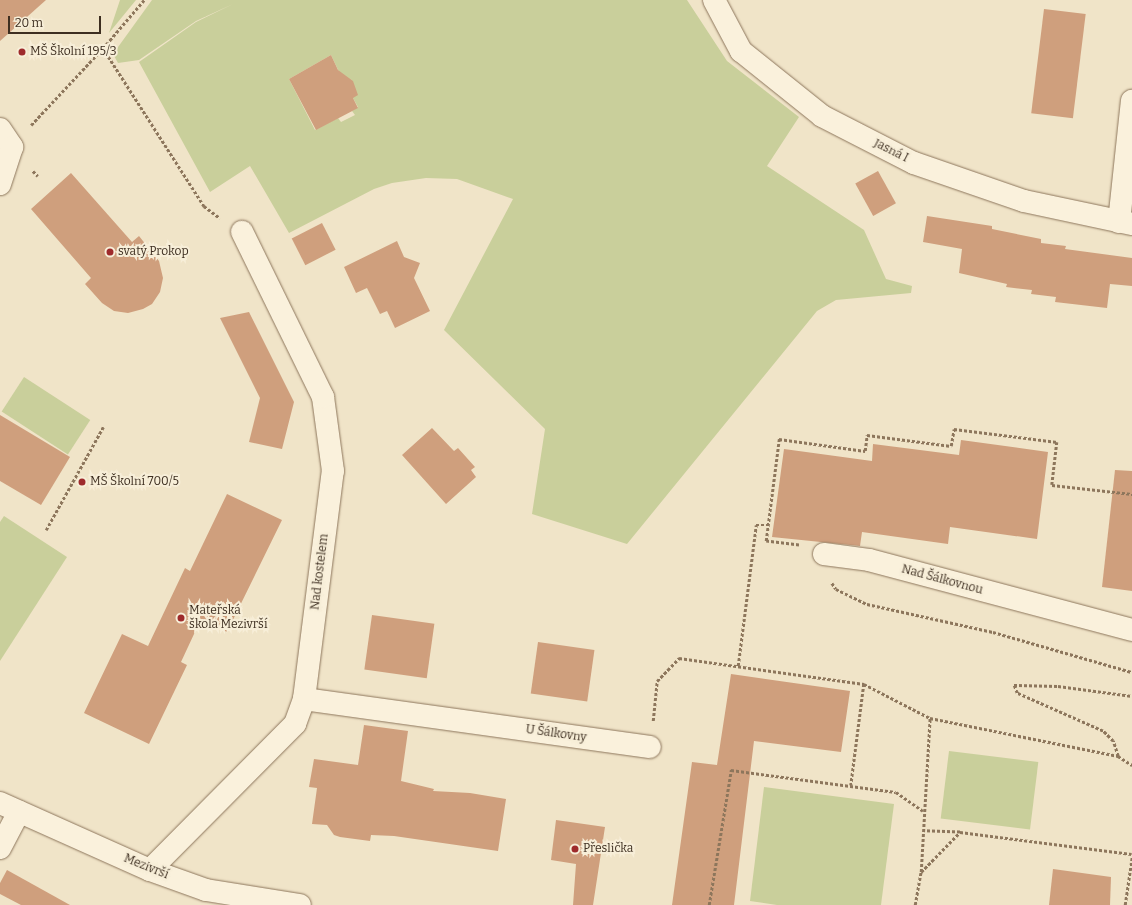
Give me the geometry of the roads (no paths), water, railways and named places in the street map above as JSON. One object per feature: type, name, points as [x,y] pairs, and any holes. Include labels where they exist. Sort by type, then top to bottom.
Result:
[{"type":"street","name":"Jasná I","points":[[714,0],[741,51],[822,116],[914,163],[1024,201],[1126,223]]},
{"type":"street","points":[[1126,223],[1132,101]]},
{"type":"street","points":[[0,129],[12,147],[0,184]]},
{"type":"street","name":"Nad kostelem","points":[[150,870],[296,724],[304,698],[333,471],[324,397],[242,232]]},
{"type":"street","name":"Nad Šálkovnou","points":[[824,554],[868,560],[1132,630]]},
{"type":"street","name":"U Šálkovny","points":[[304,698],[650,747]]},
{"type":"street","points":[[0,848],[9,808]]},
{"type":"street","name":"Mezivrší","points":[[9,808],[150,870],[206,890],[300,905]]},
{"type":"place","name":"MŠ Školní 195/3","points":[[22,52]]},
{"type":"place","name":"svatý Prokop","points":[[110,252]]},
{"type":"place","name":"MŠ Školní 700/5","points":[[82,482]]},
{"type":"place","name":"Mateřská škola Mezivrší","points":[[181,618]]},
{"type":"place","name":"Přeslička","points":[[575,849]]}]
